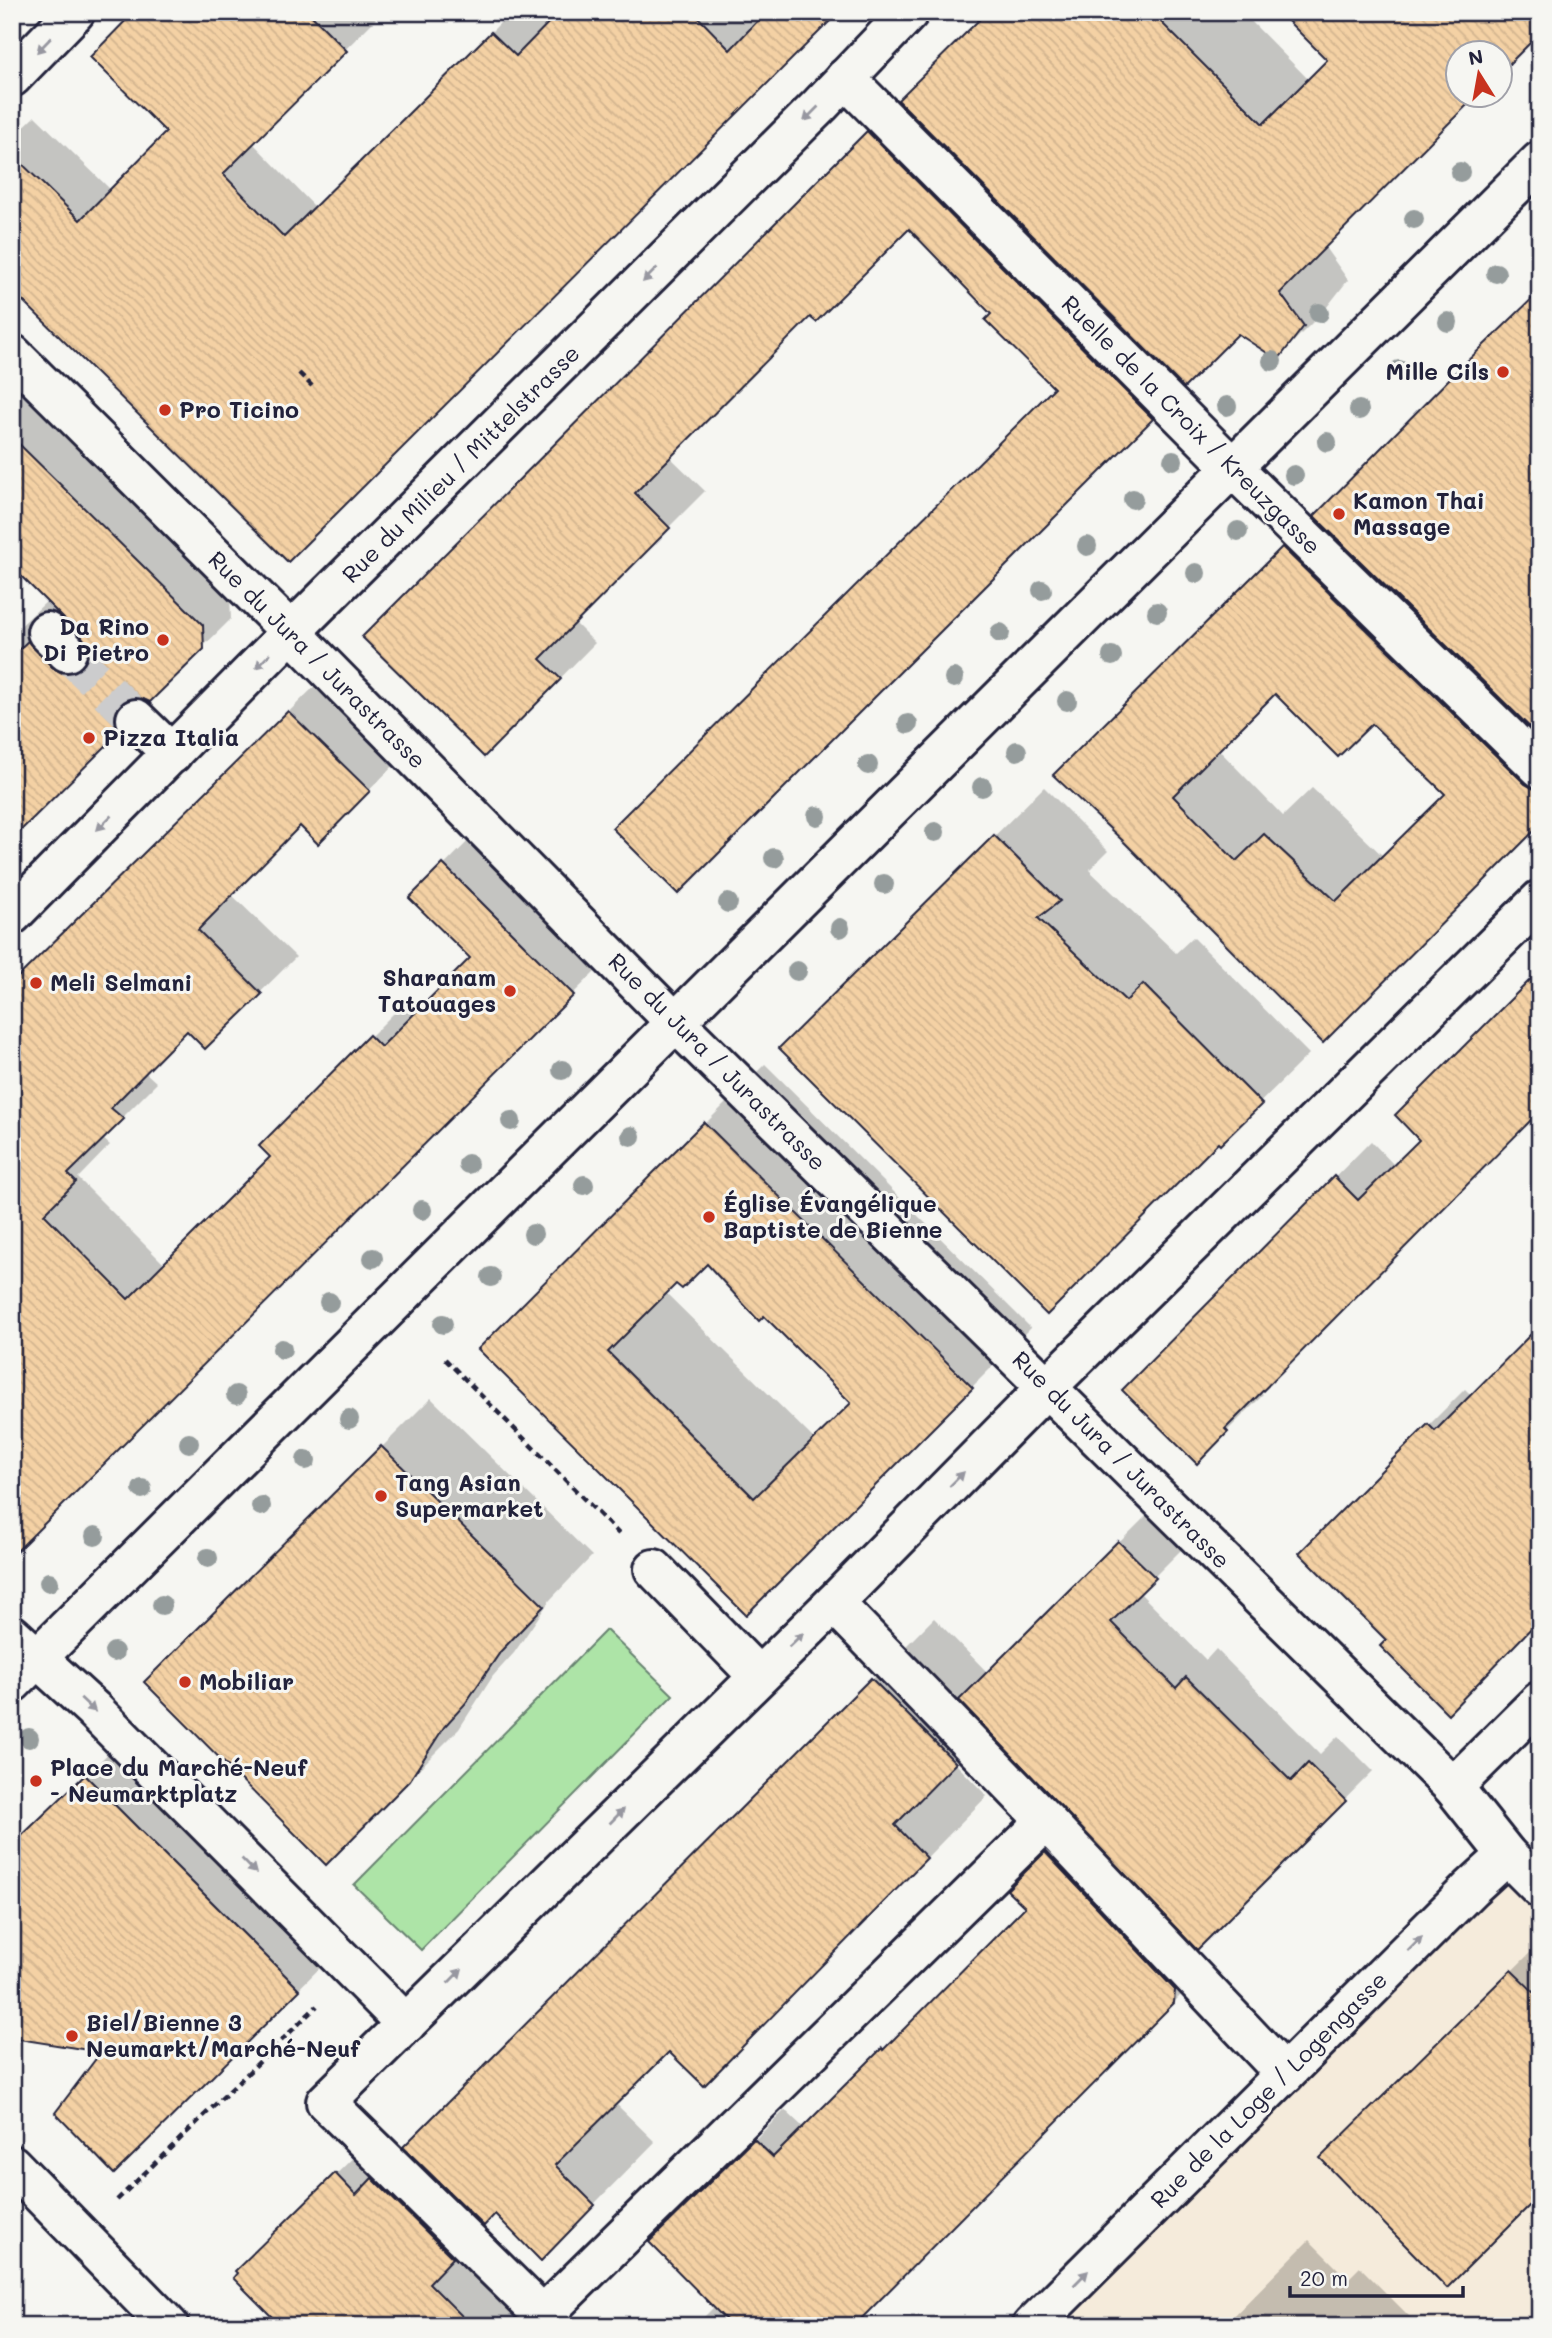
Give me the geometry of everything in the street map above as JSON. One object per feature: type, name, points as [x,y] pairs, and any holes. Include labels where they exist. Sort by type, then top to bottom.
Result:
[{"type":"street","points":[[12,77],[75,12]]},
{"type":"street","name":"Rue du Milieu / Mittelstrasse","points":[[12,915],[909,12]]},
{"type":"street","name":"Ruelle de la Croix / Kreuzgasse","points":[[845,78],[1233,468],[1540,768]]},
{"type":"street","points":[[406,2025],[93,1709],[21,1659],[676,1023],[1540,161]]},
{"type":"street","name":"Rue du Jura / Jurastrasse","points":[[12,354],[291,632],[676,1023],[1453,1787],[1507,1855],[1540,1888]]},
{"type":"street","points":[[136,719],[172,754]]},
{"type":"street","points":[[1046,1821],[548,2321],[326,2102],[834,1603],[1047,1387],[1540,900]]},
{"type":"street","points":[[654,1569],[758,1676]]},
{"type":"street","points":[[834,1603],[1046,1821],[1285,2074]]},
{"type":"street","points":[[1453,1787],[1540,1702]]},
{"type":"street","name":"Rue de la Loge / Logengasse","points":[[1032,2326],[1507,1855]]},
{"type":"street","points":[[12,2165],[162,2323]]},
{"type":"path","points":[[299,373],[312,386]]},
{"type":"path","points":[[445,1359],[654,1569]]},
{"type":"path","points":[[117,2201],[319,2004]]},
{"type":"shaded area","points":[[1507,1855],[1540,1888],[1540,2326],[1032,2326]]},
{"type":"green space","points":[[606,1630],[673,1695],[421,1950],[354,1885]]},
{"type":"building","points":[[134,12],[308,12],[347,51],[223,174],[284,237],[491,32],[516,56],[559,12],[693,12],[730,50],[766,12],[839,12],[288,562],[12,290],[12,154],[80,220],[166,132],[90,57]]},
{"type":"building","points":[[987,12],[1151,12],[1263,124],[1327,60],[1279,12],[1540,12],[1540,33],[1514,59],[1514,38],[1444,38],[1444,108],[1464,108],[1280,293],[1304,326],[1278,360],[1238,334],[1184,388],[898,100]]},
{"type":"building","points":[[867,131],[1153,419],[678,894],[612,828],[1054,388],[985,320],[991,314],[909,229],[816,322],[810,317],[635,493],[670,528],[540,659],[561,679],[484,757],[362,637]]},
{"type":"building","points":[[1540,291],[1540,737],[1314,516]]},
{"type":"building","points":[[12,437],[203,625],[204,649],[150,702],[131,698],[121,703],[115,714],[119,733],[12,839],[12,656],[28,641],[52,667],[62,673],[73,673],[82,668],[88,657],[88,646],[12,567]]},
{"type":"building","points":[[1282,547],[1525,784],[1540,789],[1540,825],[1323,1043],[1123,841],[1053,775]],"holes":[[[1275,694],[1338,757],[1372,724],[1445,794],[1336,901],[1264,834],[1236,861],[1173,796]]]},
{"type":"building","points":[[288,711],[370,791],[318,844],[300,826],[198,930],[262,994],[205,1049],[187,1031],[111,1108],[124,1119],[68,1174],[76,1182],[44,1214],[128,1299],[270,1157],[259,1146],[369,1035],[381,1047],[470,958],[409,898],[443,864],[574,995],[12,1556],[12,983]]},
{"type":"building","points":[[994,835],[1060,901],[1038,918],[1126,1001],[1143,984],[1262,1104],[1220,1145],[1218,1143],[1047,1315],[779,1048]]},
{"type":"building","points":[[1540,970],[1540,1111],[1225,1429],[1228,1432],[1197,1464],[1122,1390],[1334,1176],[1358,1200],[1419,1140],[1395,1115]]},
{"type":"building","points":[[704,1122],[973,1388],[746,1615],[478,1349]],"holes":[[[707,1264],[759,1321],[764,1316],[851,1403],[754,1498],[608,1352],[676,1284],[682,1289]]]},
{"type":"building","points":[[1540,1325],[1540,1619],[1448,1714],[1380,1646],[1386,1640],[1299,1553],[1428,1424],[1435,1431]]},
{"type":"building","points":[[381,1446],[544,1606],[501,1651],[465,1704],[444,1727],[410,1780],[326,1865],[144,1682]]},
{"type":"building","points":[[1118,1541],[1156,1578],[1111,1622],[1176,1688],[1186,1677],[1291,1781],[1308,1763],[1346,1801],[1197,1950],[959,1700]]},
{"type":"building","points":[[871,1678],[956,1763],[895,1825],[927,1858],[704,2086],[669,2052],[555,2165],[595,2205],[541,2261],[495,2214],[484,2226],[403,2147]]},
{"type":"building","points":[[85,1775],[300,1990],[114,2174],[55,2113],[101,2052],[12,2038],[12,1845]]},
{"type":"building","points":[[1045,1852],[1175,1990],[1174,2003],[854,2326],[732,2326],[649,2242],[754,2139],[773,2157],[882,2048],[883,2050],[1025,1907],[1007,1890]]},
{"type":"building","points":[[1511,1970],[1540,1998],[1540,2195],[1447,2288],[1320,2158]]},
{"type":"building","points":[[335,2173],[356,2195],[372,2178],[453,2258],[429,2283],[472,2326],[281,2326],[233,2278],[237,2273],[235,2271]]},
{"type":"tunnel","points":[[67,652],[136,719]]},
{"type":"place","name":"Mille Cils","points":[[1503,372]]},
{"type":"place","name":"Pro Ticino","points":[[165,410]]},
{"type":"place","name":"Kamon Thai Massage","points":[[1339,514]]},
{"type":"place","name":"Da Rino Di Pietro","points":[[163,640]]},
{"type":"place","name":"Pizza Italia","points":[[89,738]]},
{"type":"place","name":"Meli Selmani","points":[[36,983]]},
{"type":"place","name":"Sharanam Tatouages","points":[[510,991]]},
{"type":"place","name":"Église Évangélique Baptiste de Bienne","points":[[709,1217]]},
{"type":"place","name":"Tang Asian Supermarket","points":[[381,1496]]},
{"type":"place","name":"Mobiliar","points":[[185,1682]]},
{"type":"place","name":"Place du Marché-Neuf - Neumarktplatz","points":[[36,1781]]},
{"type":"place","name":"Biel/Bienne 3 Neumarkt/Marché-Neuf","points":[[72,2036]]}]
